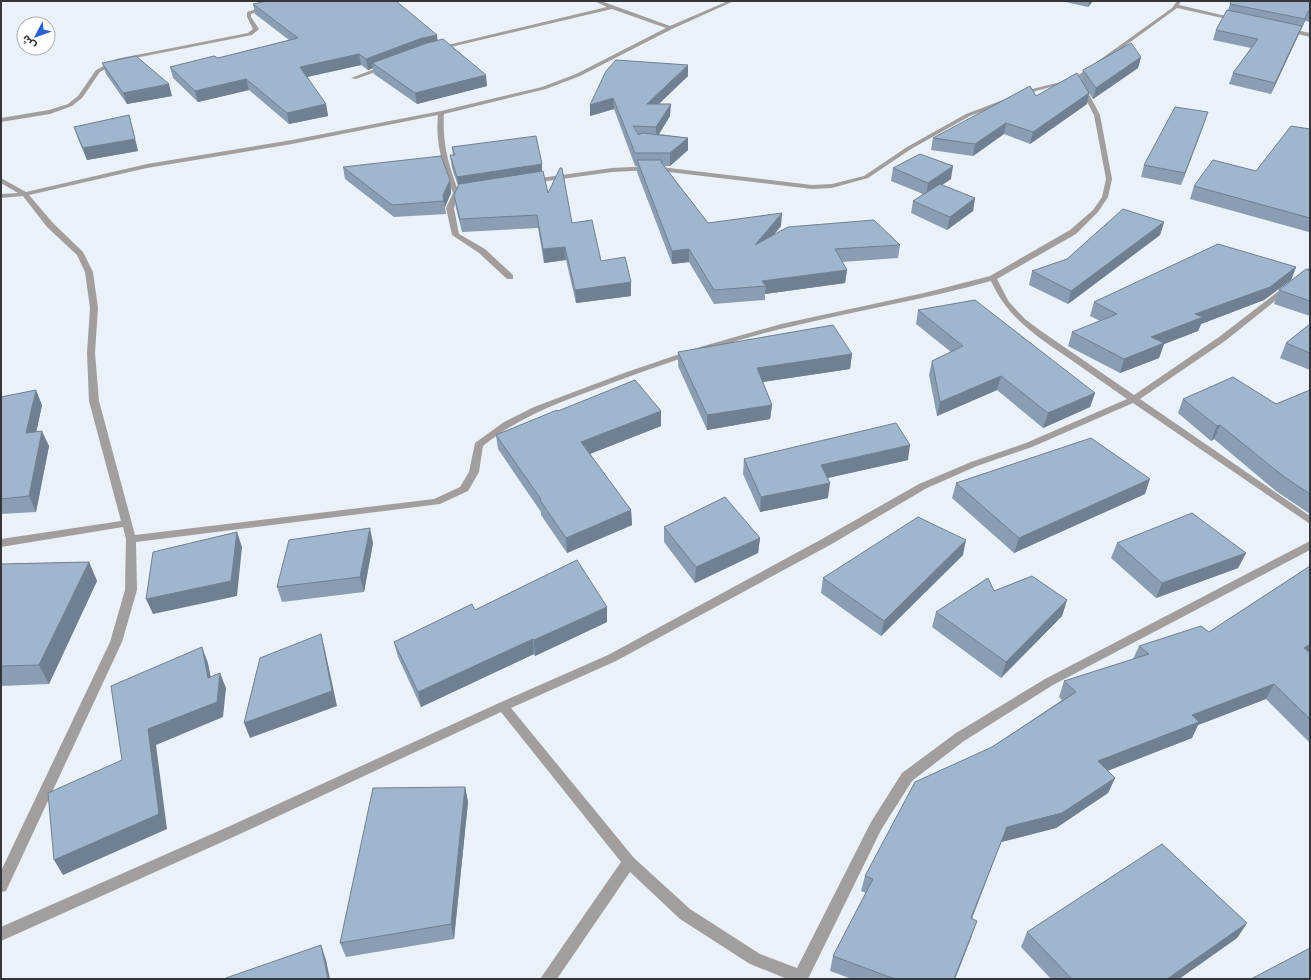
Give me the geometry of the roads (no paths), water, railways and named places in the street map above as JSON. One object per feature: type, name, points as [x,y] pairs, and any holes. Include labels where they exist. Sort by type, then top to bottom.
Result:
[{"type":"street","points":[[1,120],[50,112],[70,105],[80,98],[98,71],[118,60],[250,34],[256,29],[249,17],[249,13],[254,10],[285,1]]},
{"type":"street","points":[[596,1],[670,28]]},
{"type":"street","points":[[1,196],[24,194],[147,166],[292,142],[441,113],[562,82],[670,28],[732,1]]},
{"type":"street","points":[[527,182],[612,170],[652,168],[812,187],[832,186],[866,177],[940,130],[968,115],[1034,90],[1075,80],[1178,3],[1243,20]]},
{"type":"street","points":[[433,50],[613,7]]},
{"type":"street","points":[[1280,28],[1310,35]]},
{"type":"street","points":[[354,78],[390,65]]},
{"type":"street","points":[[131,539],[436,502],[464,489],[474,472],[478,444],[497,428],[523,414],[657,364],[718,344],[806,320],[947,291],[993,278],[1077,228],[1096,211],[1105,197],[1109,179],[1097,115],[1087,96],[1075,80]]},
{"type":"street","points":[[441,113],[439,127],[443,160],[459,192],[450,208],[456,235],[482,251],[510,277]]},
{"type":"street","points":[[1,180],[24,194],[50,225],[80,254],[90,272],[94,308],[91,353],[94,401],[128,523],[131,539],[131,590],[116,642],[1,886]]},
{"type":"street","points":[[1,934],[242,827],[503,706],[612,658],[826,542],[923,486],[974,464],[1029,445],[1135,399],[1222,339],[1310,269]]},
{"type":"street","points":[[993,278],[1003,300],[1016,316],[1038,333],[1310,521]]},
{"type":"street","points":[[1,543],[128,523]]},
{"type":"street","points":[[503,706],[629,862],[685,914],[755,959],[801,978],[876,826],[907,777],[960,737],[1049,682],[1310,545]]},
{"type":"street","points":[[548,979],[629,862]]}]
